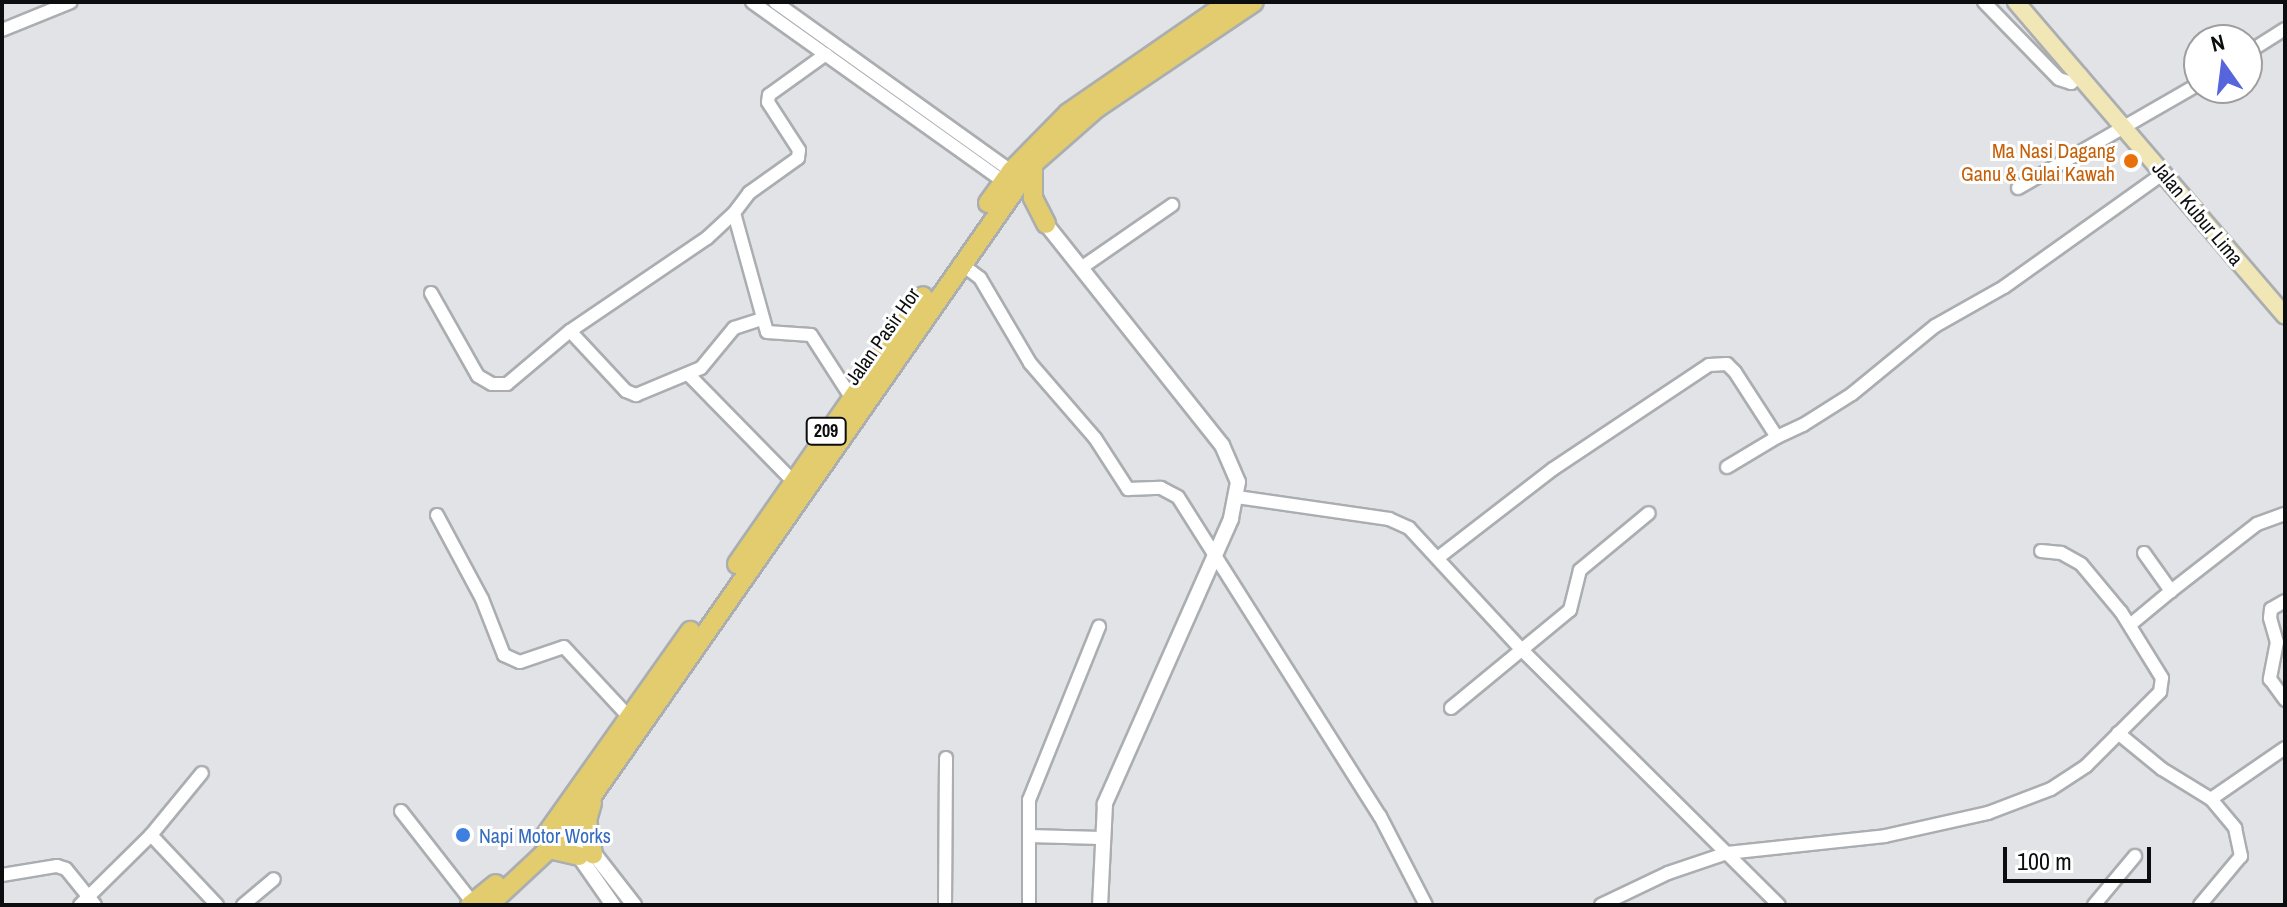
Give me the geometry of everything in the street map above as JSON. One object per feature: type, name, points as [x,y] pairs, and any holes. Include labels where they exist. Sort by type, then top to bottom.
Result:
[{"type":"main road","name":"Jalan Pasir Hor","points":[[477,904],[539,843],[630,718],[791,479],[1007,176],[1088,97],[1229,2]]},
{"type":"main road","name":"Jalan Pasir Hor","points":[[477,904],[549,849],[592,796],[960,263],[1033,164],[1097,108],[1254,2]]},
{"type":"main road","name":"Jalan Kubur Lima","points":[[2016,2],[2125,125],[2285,316]]},
{"type":"main road","points":[[1033,164],[1033,198],[1046,224]]},
{"type":"main road","points":[[1000,207],[1022,204],[1046,224]]},
{"type":"main road","points":[[549,849],[586,855],[587,820],[592,796]]},
{"type":"street","points":[[2,30],[71,2]]},
{"type":"street","points":[[752,2],[1007,176]]},
{"type":"street","points":[[775,2],[1007,176]]},
{"type":"street","points":[[1984,2],[2059,79],[2071,83],[2081,75]]},
{"type":"street","points":[[2263,43],[2285,29]]},
{"type":"street","points":[[431,293],[468,362],[492,384],[507,384],[570,331],[707,238],[734,213],[749,193],[798,158],[799,150],[768,102],[769,95],[826,54]]},
{"type":"street","points":[[2018,188],[2183,93]]},
{"type":"street","points":[[1727,467],[1852,394],[1935,326],[2004,287],[2164,173]]},
{"type":"street","points":[[1081,268],[1172,205]]},
{"type":"street","points":[[734,213],[761,319],[774,336],[792,331],[811,335],[851,397]]},
{"type":"street","points":[[1046,224],[1222,445],[1235,468],[1237,497],[1214,557],[1105,804],[1100,905]]},
{"type":"street","points":[[960,263],[980,278],[1030,363],[1095,438],[1128,489],[1161,488],[1178,497],[1380,816],[1426,905]]},
{"type":"street","points":[[570,331],[631,393],[689,375],[716,355],[734,328],[761,319]]},
{"type":"street","points":[[1439,557],[1553,469],[1709,365],[1727,364],[1735,372],[1777,437]]},
{"type":"street","points":[[689,375],[791,479]]},
{"type":"street","points":[[1237,497],[1400,522],[1439,557],[1522,650],[1779,905]]},
{"type":"street","points":[[1451,708],[1570,610],[1580,570],[1649,513]]},
{"type":"street","points":[[2130,625],[2257,524],[2285,514]]},
{"type":"street","points":[[437,515],[482,599],[504,655],[520,662],[564,647],[630,718]]},
{"type":"street","points":[[1601,905],[1668,873],[1727,853],[1885,836],[1988,813],[2051,789],[2086,766],[2163,685],[2160,671],[2130,625],[2081,564],[2061,553],[2041,551]]},
{"type":"street","points":[[2144,553],[2171,591]]},
{"type":"street","points":[[2285,601],[2271,609],[2270,618],[2277,642],[2270,679],[2285,700]]},
{"type":"street","points":[[1029,905],[1029,800],[1040,764],[1099,627]]},
{"type":"street","points":[[2118,733],[2162,769],[2211,799],[2235,828],[2241,856],[2200,905]]},
{"type":"street","points":[[2211,799],[2285,748]]},
{"type":"street","points":[[945,905],[946,758]]},
{"type":"street","points":[[2,875],[57,866],[88,902],[151,835],[202,773]]},
{"type":"street","points":[[401,811],[477,904]]},
{"type":"street","points":[[567,828],[586,855],[613,905]]},
{"type":"street","points":[[151,835],[217,905]]},
{"type":"street","points":[[1029,836],[1101,838]]},
{"type":"street","points":[[586,855],[634,905]]},
{"type":"street","points":[[2094,905],[2135,856]]},
{"type":"street","points":[[243,905],[274,879]]},
{"type":"place","name":"Ma Nasi Dagang Ganu & Gulai Kawah","points":[[2131,161]]},
{"type":"place","name":"Napi Motor Works","points":[[463,835]]}]
